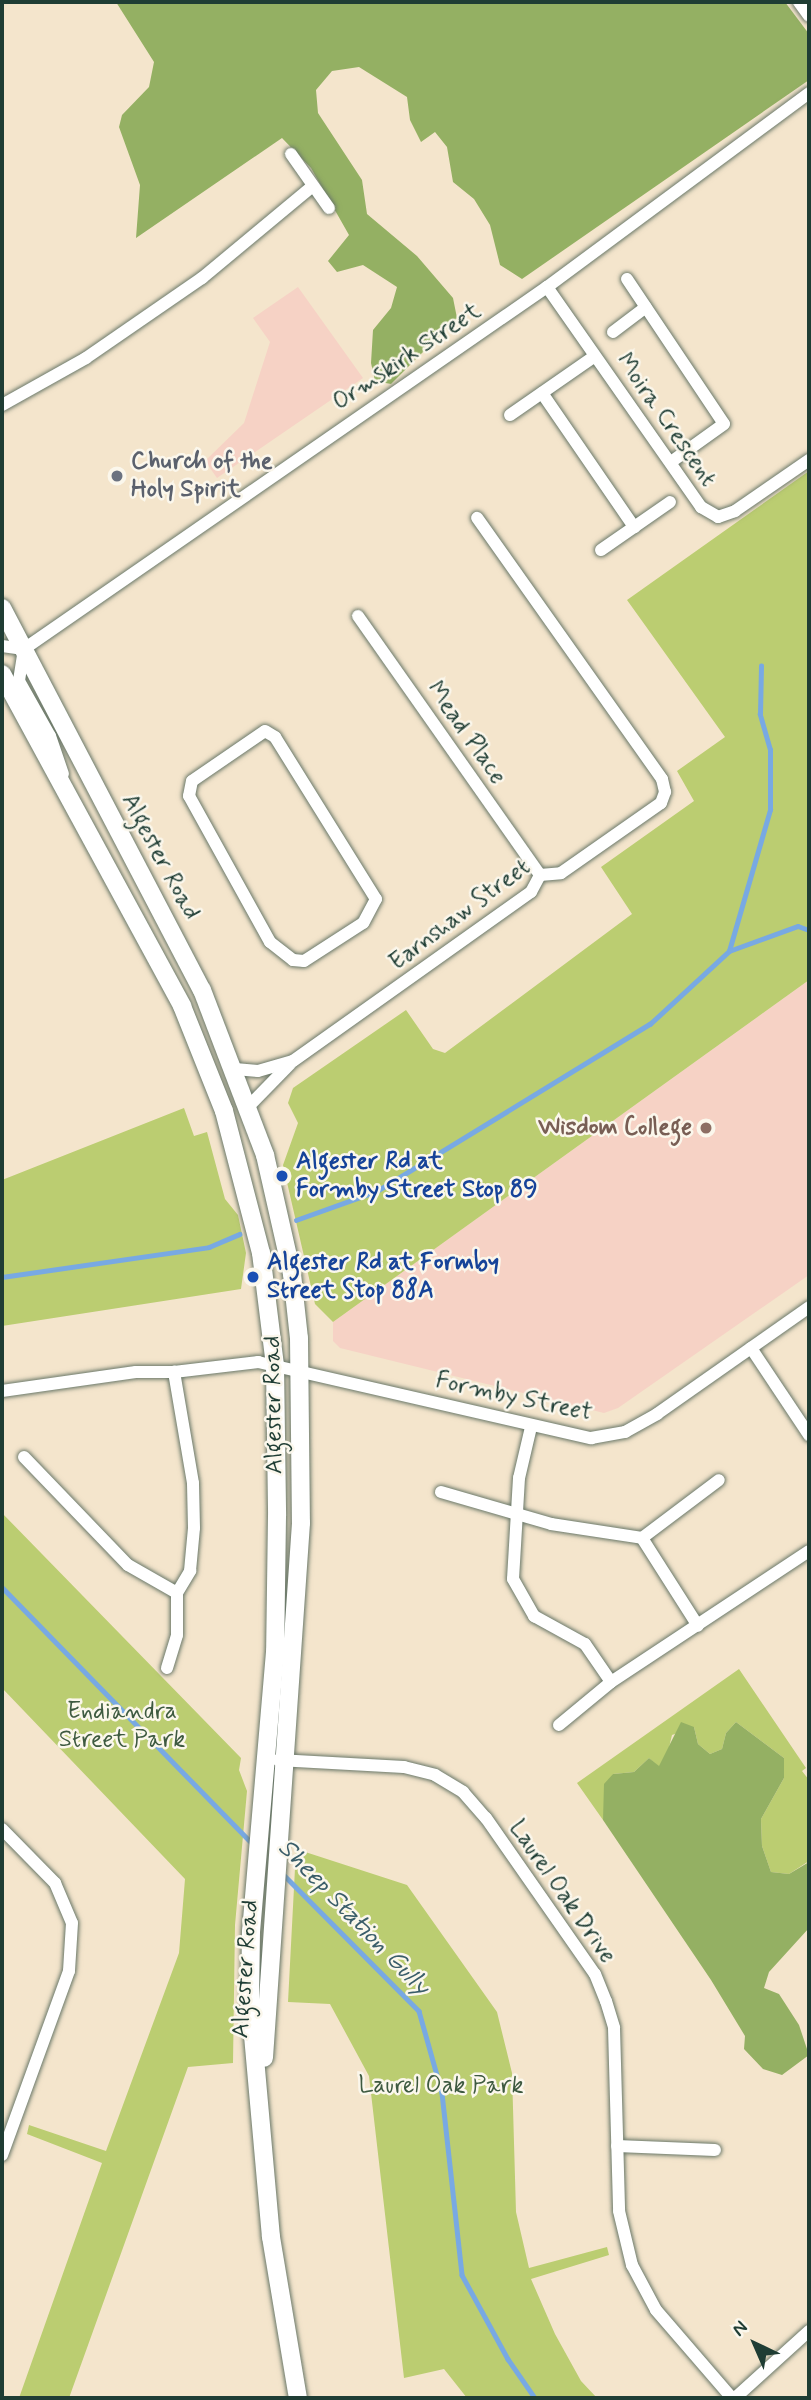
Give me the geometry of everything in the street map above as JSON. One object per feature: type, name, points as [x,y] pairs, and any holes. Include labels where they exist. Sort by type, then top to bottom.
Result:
[{"type":"main road","name":"Algester Road","points":[[2,608],[202,989],[235,1069],[265,1155],[292,1274],[300,1372],[301,1523],[287,1760],[261,2096]]},
{"type":"main road","name":"Algester Road","points":[[2,674],[182,1006],[224,1111],[261,1253],[275,1365],[275,1652],[254,1891],[250,2002],[261,2096],[271,2236],[298,2398]]},
{"type":"street","points":[[799,2],[809,16]]},
{"type":"street","name":"Ormskirk Street","points":[[24,649],[547,287],[809,93]]},
{"type":"street","points":[[291,154],[328,208]]},
{"type":"street","points":[[2,405],[86,358],[202,278],[313,186]]},
{"type":"street","points":[[627,279],[724,424],[670,462]]},
{"type":"street","name":"Moira Crescent","points":[[547,287],[701,507],[718,517],[735,511],[809,460]]},
{"type":"street","points":[[613,332],[646,307]]},
{"type":"street","points":[[510,415],[595,356]]},
{"type":"street","points":[[542,393],[634,527]]},
{"type":"street","points":[[601,550],[670,502]]},
{"type":"street","name":"Earnshaw Street","points":[[235,1069],[258,1071],[293,1061],[531,892],[540,875],[561,873],[654,809],[665,792],[662,779],[477,518]]},
{"type":"street","name":"Mead Place","points":[[358,616],[540,875]]},
{"type":"street","points":[[2,646],[24,649],[19,681],[50,736],[78,816]]},
{"type":"street","points":[[265,731],[275,737],[373,889],[373,909],[363,923],[304,961],[281,954],[270,942],[189,796],[192,781],[254,736],[265,731]]},
{"type":"street","points":[[248,1107],[293,1061]]},
{"type":"street","name":"Formby Street","points":[[2,1391],[136,1372],[174,1372],[250,1362],[275,1365],[531,1427],[591,1437],[625,1432],[809,1307]]},
{"type":"street","points":[[751,1348],[809,1435]]},
{"type":"street","points":[[167,1668],[177,1634],[177,1593],[190,1571],[194,1528],[192,1483],[174,1372]]},
{"type":"street","points":[[531,1427],[516,1513],[513,1578],[534,1616],[584,1644],[611,1682]]},
{"type":"street","points":[[24,1457],[128,1565],[177,1593]]},
{"type":"street","points":[[442,1492],[551,1524],[642,1538],[719,1480]]},
{"type":"street","points":[[642,1538],[698,1626]]},
{"type":"street","points":[[559,1725],[611,1682],[809,1552]]},
{"type":"street","name":"Laurel Oak Drive","points":[[267,1759],[404,1767],[435,1775],[463,1792],[486,1818],[595,1974],[606,2001],[614,2028],[620,2211],[632,2265],[656,2309],[734,2398]]},
{"type":"street","points":[[2,1829],[55,1884],[72,1923],[69,1971],[2,2155]]},
{"type":"street","points":[[617,2146],[715,2150]]},
{"type":"street","points":[[734,2398],[809,2331]]},
{"type":"shaded area","points":[[298,287],[363,378],[217,478],[205,461],[244,423],[270,342],[253,318]]},
{"type":"shaded area","name":"Wisdom College","points":[[809,980],[809,1275],[618,1408],[604,1413],[340,1348],[333,1341],[333,1322]]},
{"type":"green space","points":[[116,2],[785,2],[809,34],[809,80],[522,279],[500,265],[490,225],[474,199],[453,182],[447,147],[435,132],[421,142],[410,120],[407,97],[359,67],[332,71],[316,90],[318,113],[362,180],[367,214],[417,256],[453,298],[457,318],[391,384],[375,381],[371,363],[373,330],[391,308],[397,287],[363,265],[337,272],[328,261],[349,235],[311,168],[282,138],[136,238],[140,185],[119,127],[122,115],[149,87],[154,62]]},
{"type":"green space","points":[[809,471],[809,980],[333,1322],[315,1304],[283,1165],[298,1123],[288,1103],[293,1088],[406,1010],[433,1049],[445,1053],[632,914],[601,867],[694,801],[677,771],[725,737],[627,600]]},
{"type":"green space","points":[[184,1108],[194,1136],[207,1132],[225,1199],[238,1215],[246,1253],[241,1289],[2,1326],[2,1180]]},
{"type":"green space","name":"Endiandra Street Park","points":[[2,1513],[241,1758],[239,1770],[247,1791],[235,1925],[233,2063],[188,2067],[69,2398],[19,2398],[102,2163],[27,2134],[29,2125],[106,2151],[179,1953],[185,1879],[2,1688]]},
{"type":"green space","points":[[739,1669],[806,1768],[802,1771],[809,1780],[809,1861],[789,1874],[771,1872],[762,1846],[761,1819],[784,1778],[784,1758],[736,1722],[726,1733],[722,1749],[710,1754],[698,1744],[694,1727],[672,1735],[667,1756],[659,1767],[649,1758],[634,1772],[613,1774],[603,1820],[577,1783]]},
{"type":"green space","points":[[681,1722],[694,1727],[698,1744],[710,1754],[722,1749],[726,1733],[736,1722],[784,1758],[784,1778],[761,1819],[762,1846],[771,1872],[789,1874],[809,1862],[809,1928],[769,1972],[764,1988],[779,1994],[799,2025],[809,2055],[782,2075],[763,2069],[744,2049],[745,2036],[711,1980],[603,1820],[604,1784],[613,1774],[634,1772],[649,1758],[659,1766]]},
{"type":"green space","name":"Laurel Oak Park","points":[[296,1849],[407,1885],[497,2012],[512,2073],[516,2212],[529,2268],[607,2247],[609,2255],[531,2279],[555,2334],[581,2381],[597,2398],[467,2398],[444,2369],[404,2378],[369,2076],[330,2004],[288,2002]]},
{"type":"waterway","points":[[729,951],[770,810],[770,750],[760,714],[761,666]]},
{"type":"waterway","points":[[296,1220],[377,1191],[650,1024],[729,951],[798,926],[809,930]]},
{"type":"waterway","points":[[2,1277],[209,1247],[239,1234]]},
{"type":"waterway","name":"Sheep Station Gully","points":[[2,1587],[252,1843]]},
{"type":"waterway","name":"Sheep Station Gully","points":[[283,1874],[419,2011],[442,2093],[462,2275],[508,2359],[535,2398]]},
{"type":"place","name":"Church of the Holy Spirit","points":[[117,476]]},
{"type":"place","name":"Wisdom College","points":[[706,1128]]},
{"type":"place","name":"Algester Rd at Formby Street Stop 89","points":[[282,1176]]},
{"type":"place","name":"Algester Rd at Formby Street Stop 88A","points":[[253,1277]]}]
